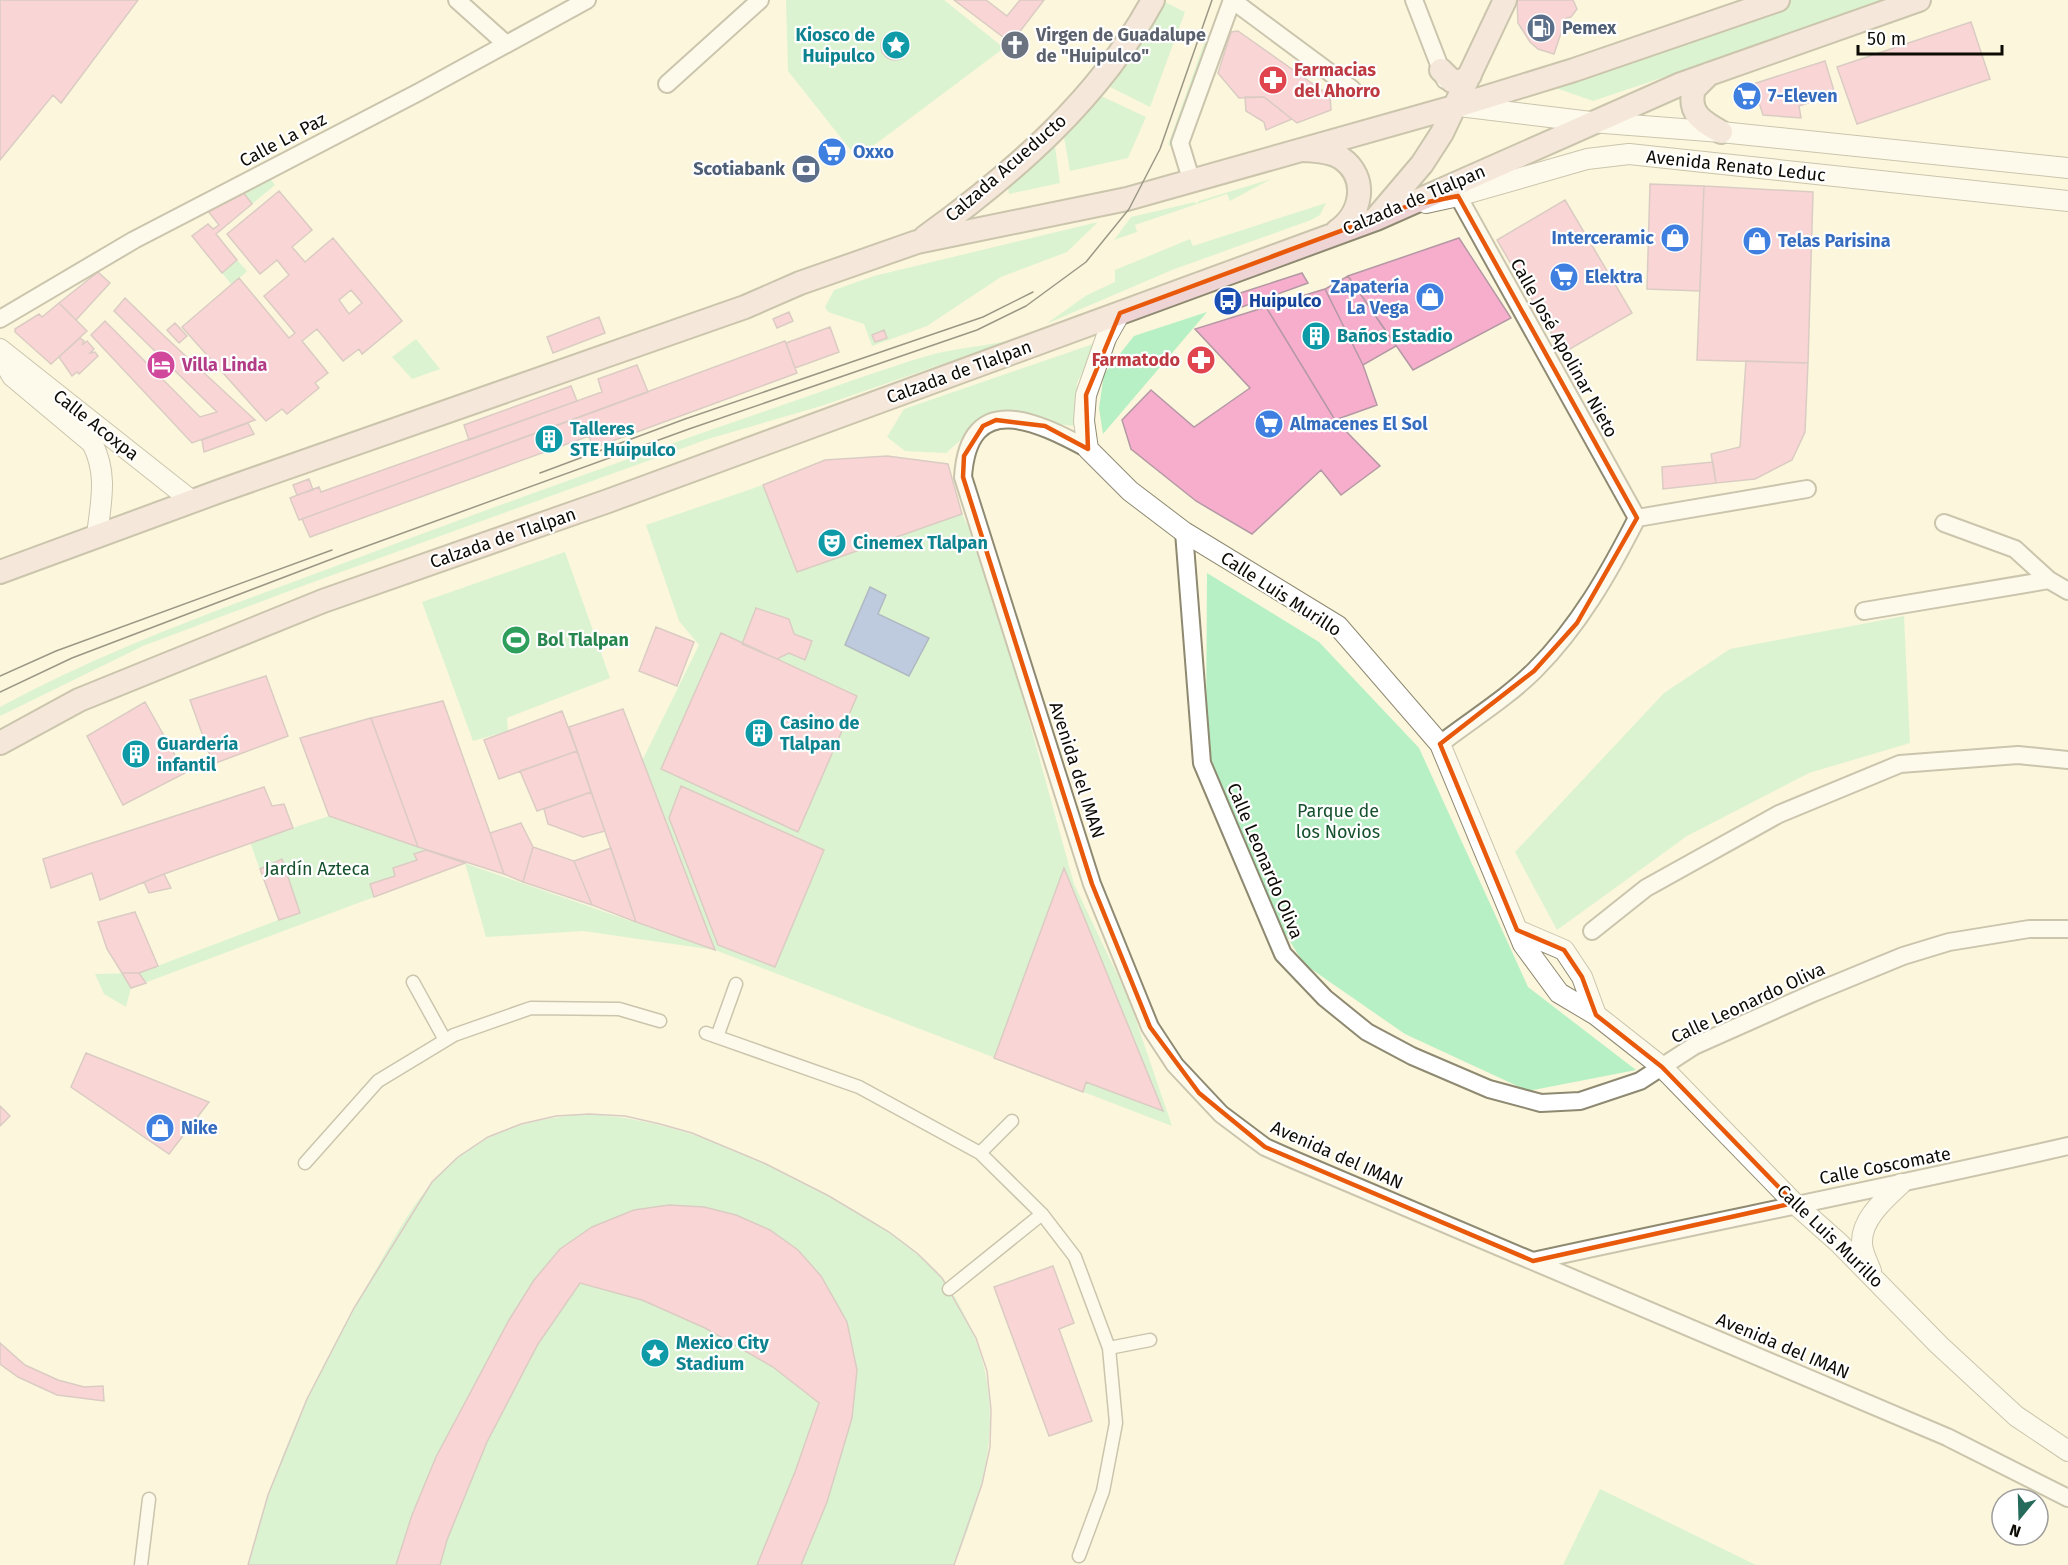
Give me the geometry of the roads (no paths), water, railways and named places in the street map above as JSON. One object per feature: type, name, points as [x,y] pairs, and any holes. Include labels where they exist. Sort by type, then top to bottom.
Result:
[{"type":"main road","name":"Calzada Acueducto","points":[[917,242],[963,209],[1056,128],[1112,63],[1153,0]]},
{"type":"main road","points":[[1376,219],[1422,164],[1457,106],[1505,0]]},
{"type":"main road","points":[[0,573],[97,535],[745,307],[800,283],[917,242],[1127,199],[1296,149],[1457,106],[1574,70],[1778,0]]},
{"type":"main road","name":"Calzada de Tlalpan","points":[[0,743],[79,700],[323,601],[608,501],[1376,219],[1591,122],[1709,74],[1919,0]]},
{"type":"main road","points":[[1441,70],[1452,81],[1462,81],[1470,75]]},
{"type":"main road","points":[[1709,74],[1694,89],[1692,107],[1702,122],[1721,132]]},
{"type":"main road","points":[[1296,149],[1333,154],[1342,159],[1356,176],[1359,186],[1357,208],[1353,217],[1337,232]]},
{"type":"street","points":[[457,0],[505,43]]},
{"type":"street","name":"Calle La Paz","points":[[0,319],[113,252],[419,92],[587,0]]},
{"type":"street","points":[[667,84],[760,0]]},
{"type":"street","points":[[1191,179],[1180,143],[1232,0],[1352,89]]},
{"type":"street","points":[[1414,0],[1457,106]]},
{"type":"street","name":"Avenida Renato Leduc","points":[[1457,106],[1591,122],[1721,132],[2068,168]]},
{"type":"street","name":"Avenida Renato Leduc","points":[[1408,206],[1458,196],[1587,159],[1629,154],[2068,201]]},
{"type":"street","name":"Calle José Apolinar Nieto","points":[[1458,196],[1637,518]]},
{"type":"street","points":[[1088,449],[1084,421],[1086,395],[1106,339],[1120,313]]},
{"type":"street","name":"Calle Acoxpa","points":[[0,351],[192,501]]},
{"type":"street","name":"Calle Acoxpa","points":[[0,351],[12,376],[92,443],[100,458],[104,483],[97,535]]},
{"type":"street","name":"Avenida del IMAN","points":[[1088,449],[1045,426],[1020,421],[996,420],[983,426],[971,439],[964,456],[963,477],[1092,885],[1150,1027],[1175,1065],[1199,1093],[1239,1129],[1265,1147],[1947,1437],[2068,1498]]},
{"type":"street","name":"Calle Luis Murillo","points":[[1088,449],[1130,491],[1184,532],[1338,626],[1440,744],[1523,944],[1559,993],[1596,1015],[1662,1067],[1794,1203],[1873,1277],[1939,1345],[2016,1416],[2068,1451]]},
{"type":"street","points":[[1440,744],[1534,671],[1577,623],[1610,572],[1637,518],[1807,489]]},
{"type":"street","points":[[1944,523],[2015,549],[2049,580],[2068,591]]},
{"type":"street","name":"Calle Leonardo Oliva","points":[[1184,532],[1202,764],[1283,954],[1325,998],[1367,1032],[1412,1056],[1489,1089],[1541,1103],[1580,1101],[1640,1081],[1694,1046],[1903,956],[1950,942],[2029,929],[2068,929]]},
{"type":"street","points":[[1864,611],[2049,580]]},
{"type":"street","points":[[1592,930],[1646,888],[1779,814],[1900,764],[2018,755],[2068,760]]},
{"type":"street","points":[[1517,930],[1564,950],[1582,977],[1596,1015]]},
{"type":"street","points":[[414,982],[445,1040]]},
{"type":"street","points":[[736,984],[712,1035],[859,1087],[980,1153],[1042,1214],[1075,1257],[1109,1348],[1116,1423],[1103,1491],[1079,1556]]},
{"type":"street","points":[[305,1163],[378,1081],[454,1035],[531,1008],[619,1009],[660,1021]]},
{"type":"street","points":[[980,1153],[1012,1121]]},
{"type":"street","name":"Calle Coscomate","points":[[1533,1261],[1794,1203],[1901,1184],[2068,1146]]},
{"type":"street","points":[[1873,1277],[1862,1244],[1867,1224],[1874,1211],[1901,1184]]},
{"type":"street","points":[[949,1288],[1042,1214]]},
{"type":"street","points":[[1109,1348],[1150,1340]]},
{"type":"street","points":[[141,1565],[149,1499]]},
{"type":"water","points":[[870,587],[886,595],[878,614],[929,638],[909,676],[845,645]]},
{"type":"tram line","points":[[0,692],[72,658],[345,554],[689,429],[977,330],[1026,306],[1086,262],[1129,209],[1160,149],[1212,0]]},
{"type":"tram line","points":[[540,473],[685,419],[983,317],[1033,292]]},
{"type":"tram line","points":[[0,676],[56,651],[332,550]]},
{"type":"place","name":"Pemex","points":[[1541,28]]},
{"type":"place","name":"Kiosco de Huipulco","points":[[896,45]]},
{"type":"place","name":"Virgen de Guadalupe de \"Huipulco\"","points":[[1015,45]]},
{"type":"place","name":"Farmacias del Ahorro","points":[[1273,80]]},
{"type":"place","name":"7-Eleven","points":[[1747,96]]},
{"type":"place","name":"Oxxo","points":[[832,152]]},
{"type":"place","name":"Scotiabank","points":[[806,169]]},
{"type":"place","name":"Interceramic","points":[[1675,238]]},
{"type":"place","name":"Telas Parisina","points":[[1757,241]]},
{"type":"place","name":"Elektra","points":[[1564,277]]},
{"type":"place","name":"Zapatería La Vega","points":[[1430,297]]},
{"type":"place","name":"Huipulco","points":[[1228,301]]},
{"type":"place","name":"Baños Estadio","points":[[1316,336]]},
{"type":"place","name":"Farmatodo","points":[[1201,360]]},
{"type":"place","name":"Villa Linda","points":[[161,365]]},
{"type":"place","name":"Almacenes El Sol","points":[[1269,424]]},
{"type":"place","name":"Talleres STE Huipulco","points":[[549,439]]},
{"type":"place","name":"Cinemex Tlalpan","points":[[832,543]]},
{"type":"place","name":"Bol Tlalpan","points":[[516,640]]},
{"type":"place","name":"Casino de Tlalpan","points":[[759,733]]},
{"type":"place","name":"Guardería infantil","points":[[136,754]]},
{"type":"place","name":"Nike","points":[[160,1128]]},
{"type":"place","name":"Mexico City Stadium","points":[[655,1353]]},
{"type":"park label","name":"Parque de los Novios","points":[[1338,821]]},
{"type":"park label","name":"Jardín Azteca","points":[[317,869]]}]
